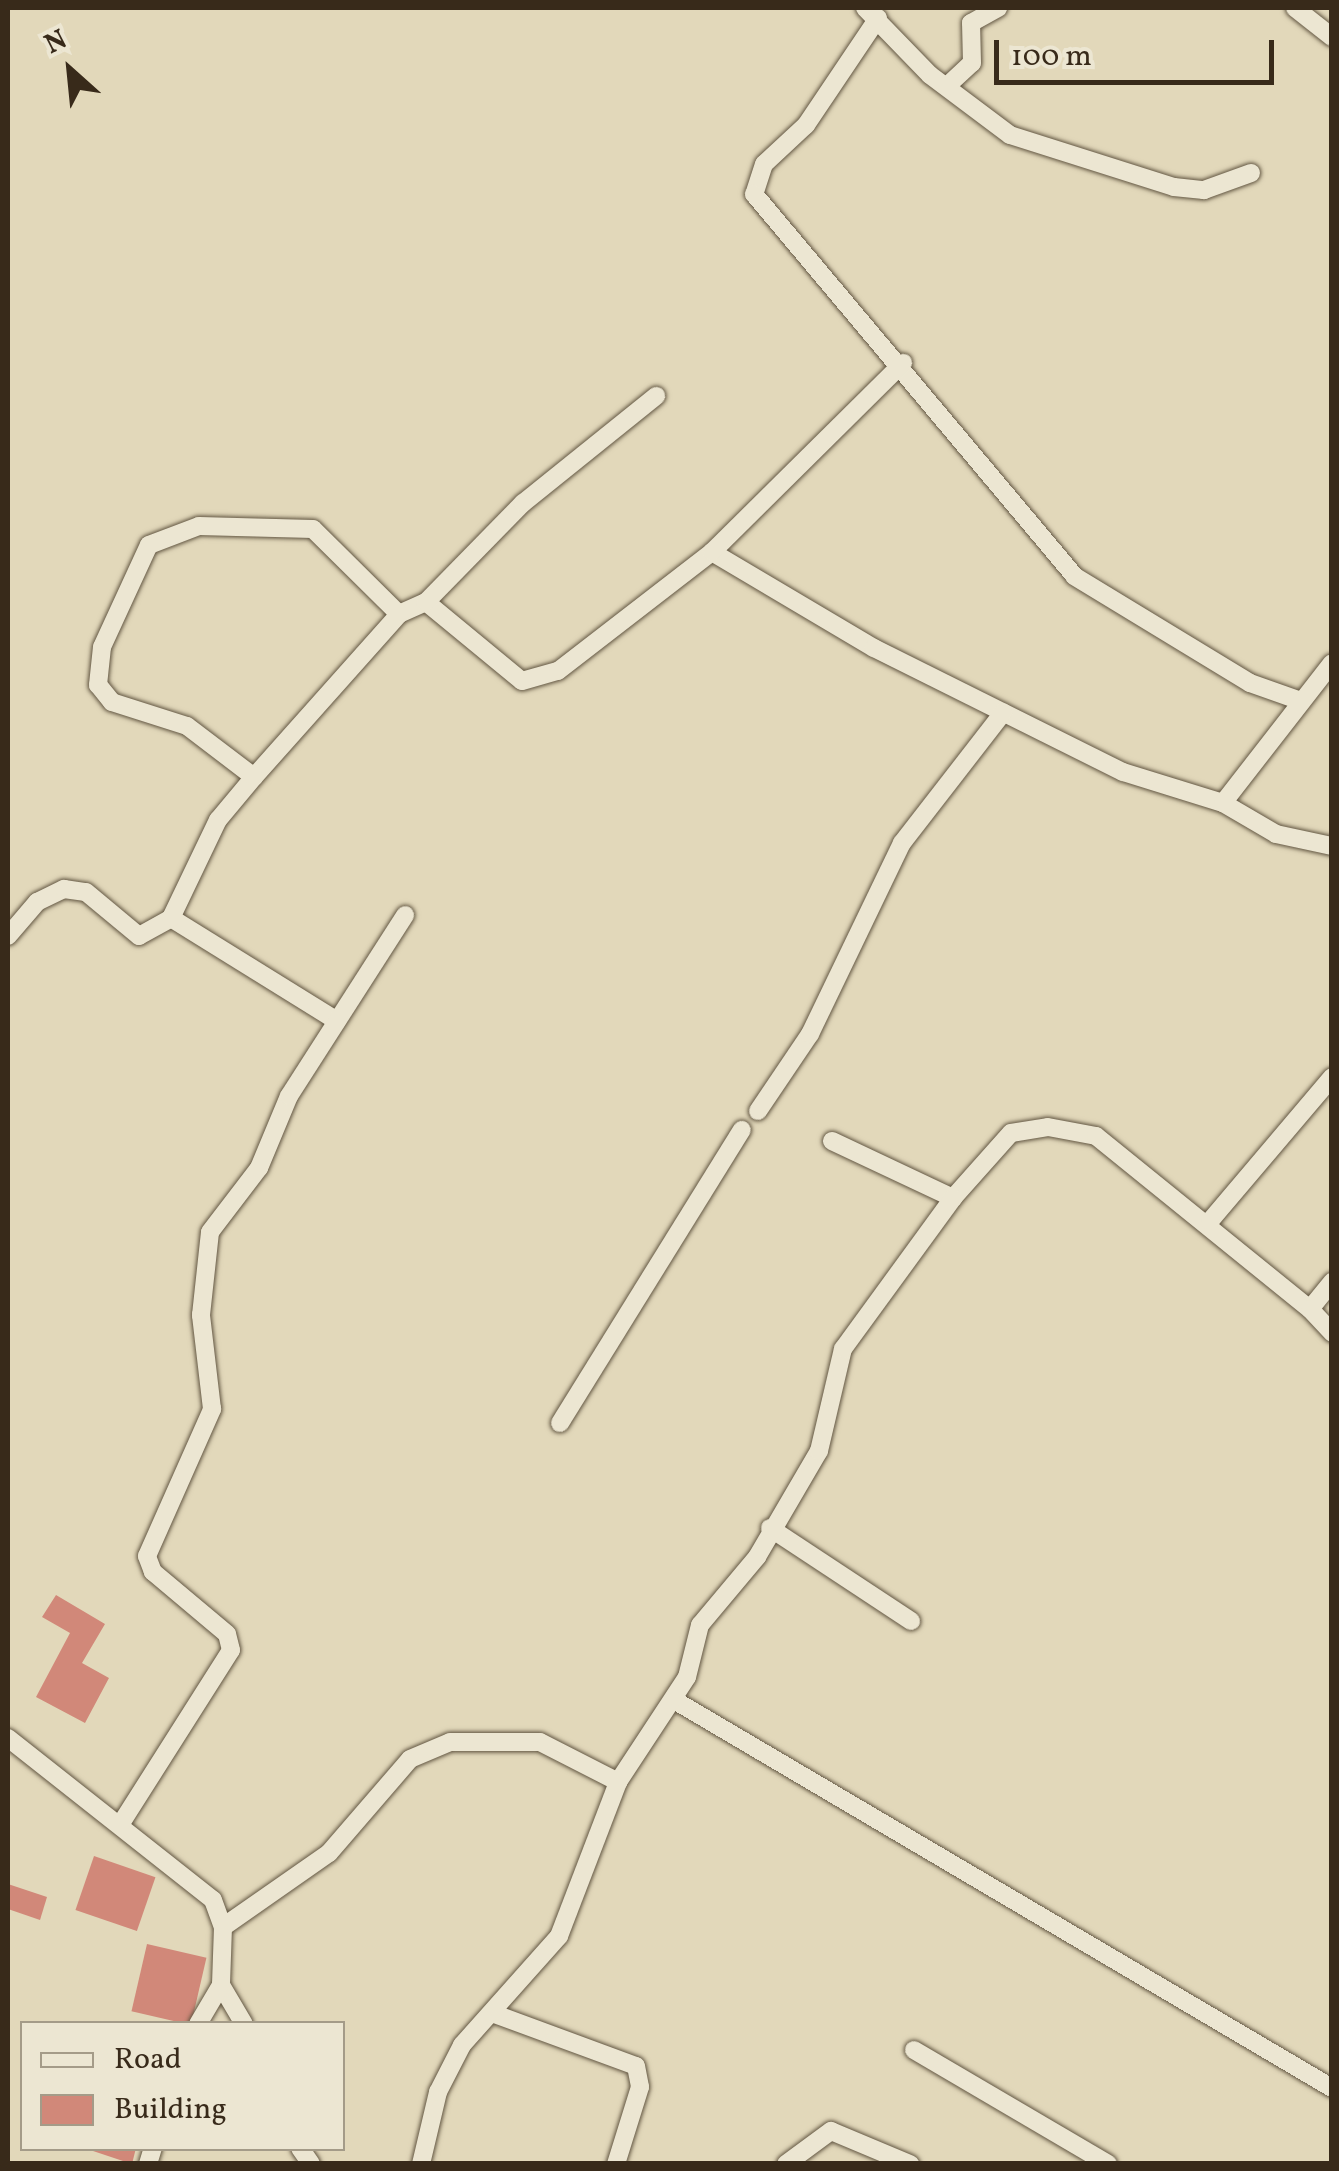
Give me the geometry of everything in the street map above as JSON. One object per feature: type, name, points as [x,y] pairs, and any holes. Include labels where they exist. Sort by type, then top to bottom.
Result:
[{"type":"street","points":[[947,86],[972,63],[971,23],[998,8]]},
{"type":"street","points":[[1295,8],[1332,37]]},
{"type":"street","points":[[1252,173],[1204,190],[1142,181],[993,127],[872,12],[838,82],[753,183],[904,363],[1074,576],[1250,683],[1298,700]]},
{"type":"street","points":[[426,602],[522,681],[558,671],[712,552],[904,363]]},
{"type":"street","points":[[8,936],[37,902],[64,889],[86,892],[139,936],[172,918],[218,820],[400,614],[426,602],[523,502],[656,396]]},
{"type":"street","points":[[254,777],[187,726],[112,702],[98,684],[102,647],[149,544],[199,526],[313,529],[400,614]]},
{"type":"street","points":[[712,552],[1003,713],[1123,772],[1224,803],[1276,834],[1332,846]]},
{"type":"street","points":[[1224,803],[1298,700],[1332,663]]},
{"type":"street","points":[[758,1111],[810,1034],[902,842],[1003,713]]},
{"type":"street","points":[[120,1825],[231,1650],[227,1634],[153,1572],[147,1556],[212,1410],[201,1315],[210,1232],[259,1168],[289,1096],[405,916]]},
{"type":"street","points":[[172,918],[337,1021]]},
{"type":"street","points":[[1210,1221],[1332,1077]]},
{"type":"street","points":[[421,2164],[438,2092],[492,2012],[559,1936],[618,1782],[674,1700],[700,1624],[770,1528],[819,1451],[843,1349],[953,1198],[1012,1132],[1048,1127],[1116,1147],[1210,1221],[1332,1332]]},
{"type":"street","points":[[560,1423],[742,1130]]},
{"type":"street","points":[[832,1141],[953,1198]]},
{"type":"street","points":[[1310,1309],[1332,1282]]},
{"type":"street","points":[[770,1528],[911,1621]]},
{"type":"street","points":[[674,1700],[1332,2088]]},
{"type":"street","points":[[8,1738],[204,1889],[223,1926],[221,1986],[200,2021]]},
{"type":"street","points":[[223,1926],[329,1852],[410,1759],[450,1742],[540,1742],[618,1782]]},
{"type":"street","points":[[221,1986],[242,2021]]},
{"type":"street","points":[[492,2012],[636,2066],[640,2087],[616,2164]]},
{"type":"street","points":[[914,2050],[1108,2164]]},
{"type":"street","points":[[786,2164],[831,2130],[910,2164]]},
{"type":"building","points":[[56,1595],[105,1624],[82,1663],[109,1678],[85,1723],[36,1697],[70,1633],[42,1617]]},
{"type":"building","points":[[94,1856],[155,1877],[137,1931],[75,1910]]},
{"type":"building","points":[[8,1884],[47,1897],[40,1920],[8,1909]]},
{"type":"building","points":[[147,1944],[206,1958],[192,2021],[131,2011]]},
{"type":"building","points":[[93,2151],[135,2151],[132,2164]]}]
